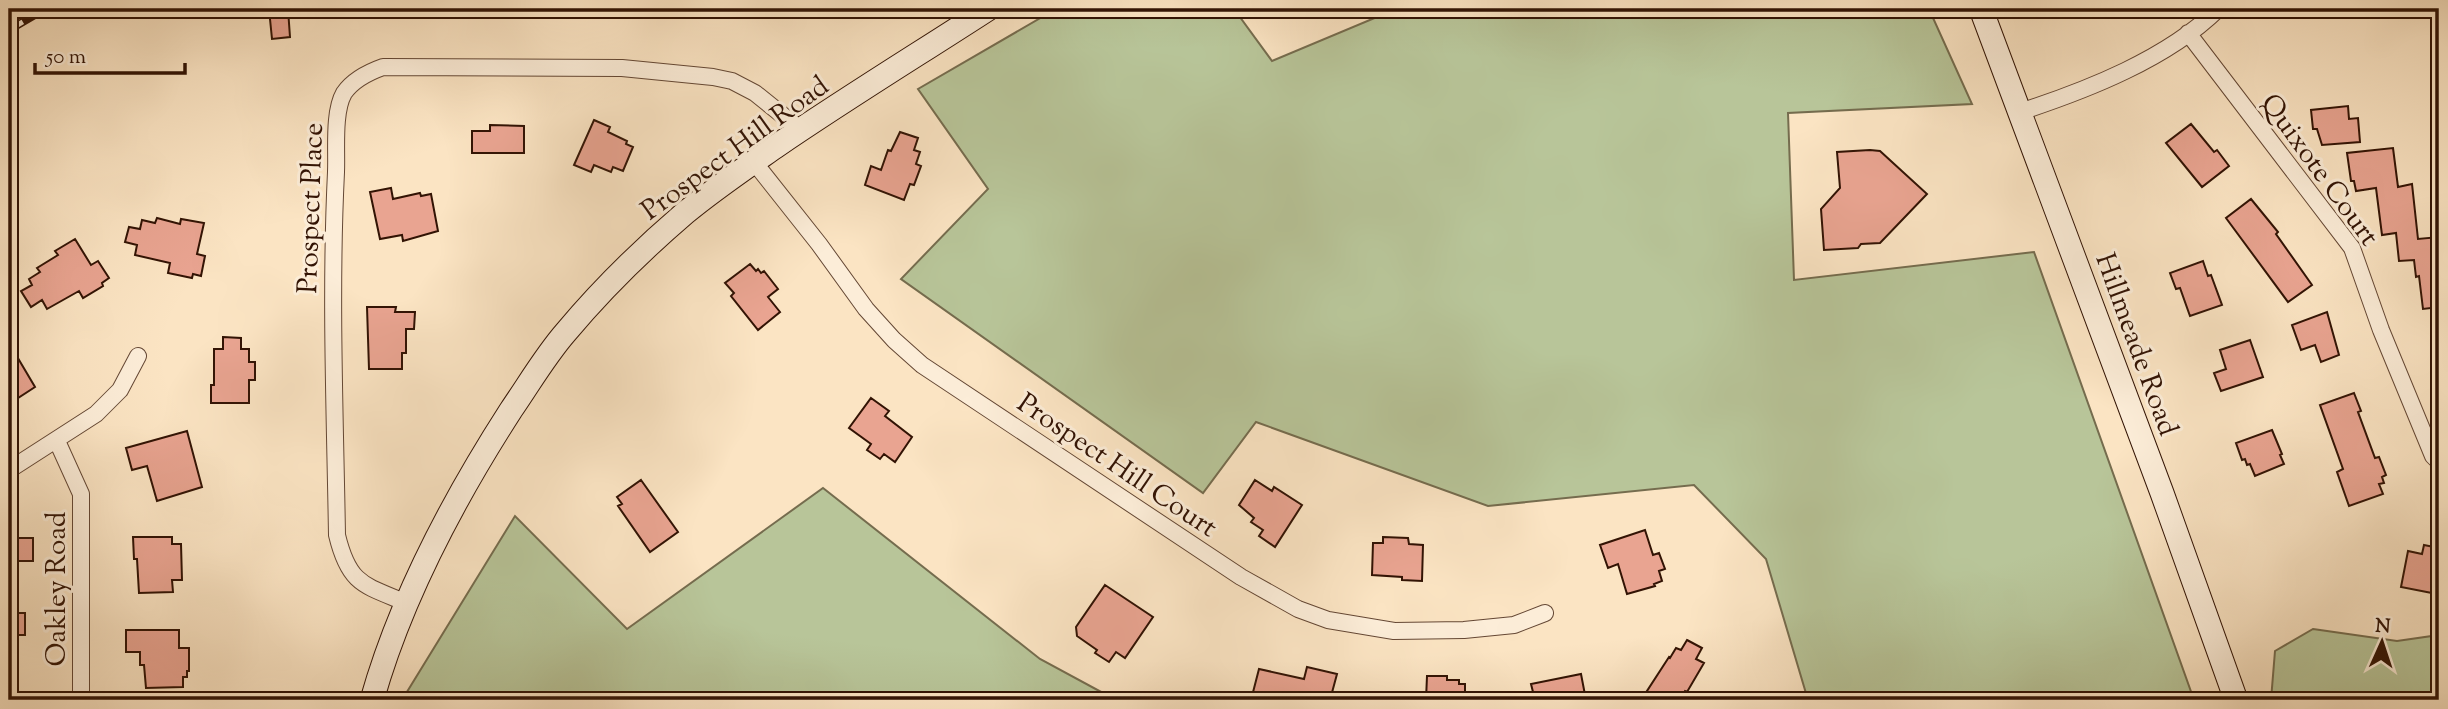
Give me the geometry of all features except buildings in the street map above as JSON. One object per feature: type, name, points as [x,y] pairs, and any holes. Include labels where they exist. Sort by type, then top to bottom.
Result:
[{"type":"street","name":"Prospect Hill Road","points":[[372,700],[394,630],[432,548],[490,443],[564,335],[605,288],[677,220],[754,162],[988,9]]},
{"type":"street","name":"Hillmeade Road","points":[[1981,9],[2162,493],[2236,700]]},
{"type":"street","points":[[2020,112],[2117,75],[2188,33],[2218,9]]},
{"type":"street","name":"Quixote Court","points":[[2188,33],[2352,248],[2381,330],[2433,456],[2439,462]]},
{"type":"street","name":"Prospect Place","points":[[407,603],[365,585],[353,576],[342,556],[337,535],[334,209],[338,111],[345,93],[369,72],[383,67],[622,68],[733,80],[755,93],[774,111],[801,130]]},
{"type":"street","name":"Prospect Hill Court","points":[[754,162],[866,309],[894,340],[922,365],[1241,577],[1298,609],[1328,620],[1394,631],[1464,630],[1514,625],[1545,613]]},
{"type":"street","points":[[9,470],[96,414],[120,390],[138,356]]},
{"type":"street","name":"Oakley Road","points":[[57,441],[81,494],[81,700]]},
{"type":"green space","points":[[1056,9],[1234,9],[1272,61],[1396,9],[1929,9],[1972,104],[1788,113],[1794,280],[2034,252],[2194,700],[1808,700],[1766,559],[1694,485],[1488,506],[1256,422],[1203,493],[901,279],[988,189],[918,89]]},
{"type":"green space","points":[[823,488],[1040,659],[1116,700],[402,700],[515,516],[627,629]]},
{"type":"green space","points":[[2313,629],[2397,641],[2439,635],[2439,700],[2271,700],[2275,651]]},
{"type":"railway","points":[[9,14],[18,9]]},
{"type":"railway","points":[[9,30],[45,9]]}]
